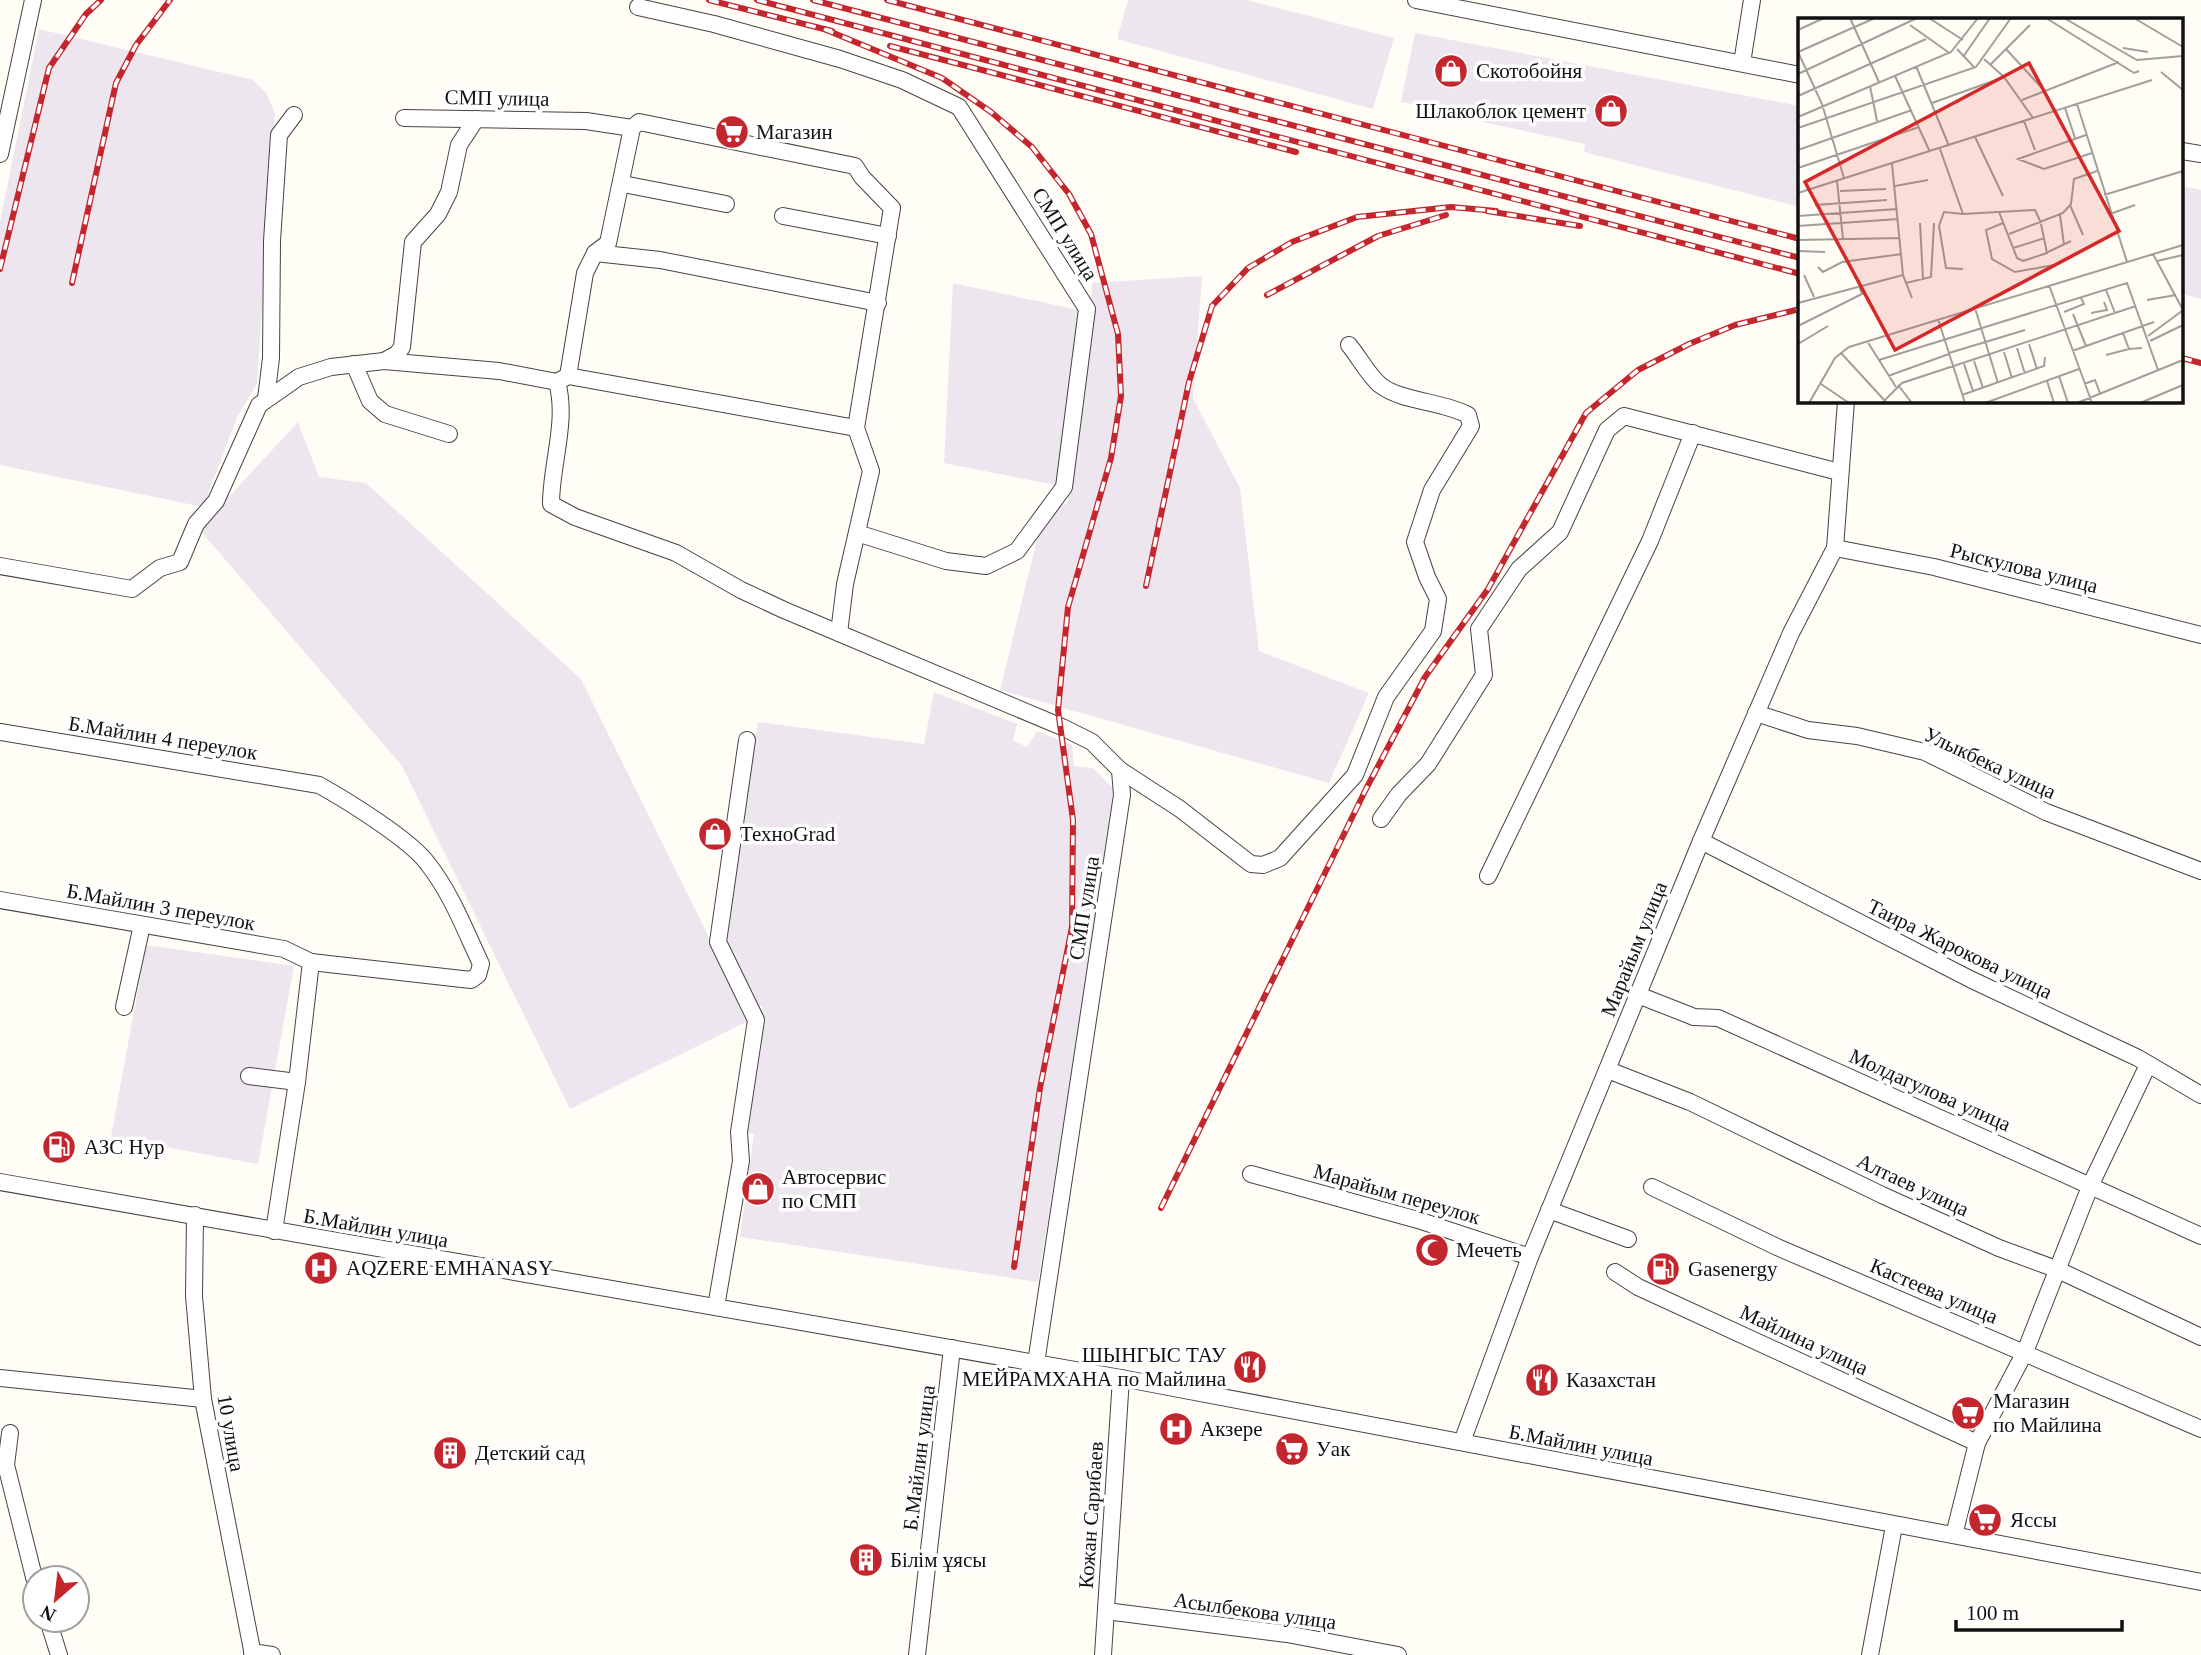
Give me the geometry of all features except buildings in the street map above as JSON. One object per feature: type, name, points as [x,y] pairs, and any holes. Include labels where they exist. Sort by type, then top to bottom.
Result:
[{"type":"street","points":[[0,154],[33,0]]},
{"type":"street","points":[[1416,0],[1798,75]]},
{"type":"street","points":[[1742,64],[1752,0]]},
{"type":"street","name":"СМП улица","points":[[638,7],[714,24],[840,59],[902,80],[959,107],[1087,309],[1064,487],[1017,551],[986,566],[946,561],[857,533]]},
{"type":"street","points":[[0,566],[132,589],[160,568],[180,562],[196,524],[216,501],[263,402],[271,358],[272,242],[279,135],[294,115]]},
{"type":"street","name":"СМП улица","points":[[404,118],[586,121],[632,128],[639,122],[680,128],[855,166],[892,208],[856,428],[871,471],[845,584],[839,633]]},
{"type":"street","points":[[384,361],[397,354],[402,346],[412,242],[439,214],[449,192],[459,145],[476,120]]},
{"type":"street","points":[[632,128],[623,184],[608,243],[595,253],[585,273],[562,379],[551,504],[575,517],[676,553],[741,590],[1092,741],[1120,770],[1180,809],[1251,864],[1263,865],[1280,858],[1355,775],[1386,697],[1433,631],[1438,599],[1415,542],[1432,490],[1471,426],[1468,415],[1450,405],[1408,397],[1381,385],[1349,345]]},
{"type":"street","points":[[623,184],[726,204]]},
{"type":"street","points":[[783,216],[888,236]]},
{"type":"street","points":[[595,253],[660,260],[878,303]]},
{"type":"street","points":[[263,402],[299,377],[354,364],[384,361],[562,379],[856,428]]},
{"type":"street","points":[[354,364],[370,401],[385,414],[449,434]]},
{"type":"street","name":"Марайым улица","points":[[1462,1443],[1530,1257],[1701,841],[1791,633],[1835,548],[1846,402]]},
{"type":"street","points":[[1381,819],[1399,794],[1428,764],[1484,675],[1479,629],[1519,569],[1560,532],[1607,430],[1624,416],[1839,472]]},
{"type":"street","points":[[1488,876],[1531,782],[1650,541],[1693,433]]},
{"type":"street","name":"Рыскулова улица","points":[[1835,548],[1934,567],[2201,635]]},
{"type":"street","name":"Улыкбека улица","points":[[1756,713],[1808,730],[1857,736],[1925,752],[2046,812],[2201,871]]},
{"type":"street","name":"Б.Майлин 4 переулок","points":[[0,732],[319,785],[351,802],[427,861],[449,897],[481,964],[478,975],[471,980],[312,962]]},
{"type":"street","points":[[716,1307],[741,1161],[738,1132],[756,1020],[718,942],[747,740]]},
{"type":"street","name":"СМП улица","points":[[1036,1363],[1120,808],[1120,770]]},
{"type":"street","name":"Таира Жарокова улица","points":[[1701,841],[1972,980],[2138,1058],[2147,1066],[2201,1095]]},
{"type":"street","name":"Б.Майлин 3 переулок","points":[[0,900],[284,949],[312,962]]},
{"type":"street","points":[[124,1007],[142,925]]},
{"type":"street","points":[[274,1231],[312,962]]},
{"type":"street","name":"Молдагулова улица","points":[[1638,995],[1694,1017],[1718,1018],[2091,1184],[2201,1236]]},
{"type":"street","points":[[1954,1535],[1977,1443],[2025,1352],[2091,1184],[2147,1066]]},
{"type":"street","name":"Алтаев улица","points":[[1608,1070],[1690,1102],[1882,1195],[1999,1248],[2056,1269],[2201,1338]]},
{"type":"street","points":[[249,1076],[297,1082]]},
{"type":"street","name":"Марайым переулок","points":[[1251,1174],[1418,1220],[1530,1257]]},
{"type":"street","name":"Б.Майлин улица","points":[[0,1182],[1122,1378],[2201,1582]]},
{"type":"street","name":"Кастеева улица","points":[[1651,1187],[1777,1247],[2201,1429]]},
{"type":"street","points":[[1549,1210],[1628,1239]]},
{"type":"street","name":"10 улица","points":[[195,1216],[194,1296],[203,1399],[253,1654]]},
{"type":"street","name":"Майлина улица","points":[[1615,1272],[1638,1287],[1977,1443]]},
{"type":"street","name":"Б.Майлин улица","points":[[917,1655],[952,1349]]},
{"type":"street","points":[[0,1378],[203,1399]]},
{"type":"street","name":"Кожан Сарибаев","points":[[1102,1655],[1122,1378]]},
{"type":"street","points":[[10,1433],[5,1465],[31,1564]]},
{"type":"street","points":[[1870,1655],[1894,1526]]},
{"type":"street","name":"Асылбекова улица","points":[[1106,1611],[1287,1634],[1398,1655]]},
{"type":"street","points":[[52,1634],[59,1655]]},
{"type":"street","points":[[253,1654],[272,1655]]},
{"type":"shaded area","points":[[1128,0],[1247,0],[1394,38],[1373,109],[1117,39]]},
{"type":"shaded area","points":[[39,29],[253,80],[266,93],[275,113],[257,384],[238,415],[203,507],[0,465],[0,222]]},
{"type":"shaded area","points":[[1415,33],[1798,106],[1798,206],[1584,152],[1585,144],[1478,121],[1478,117],[1401,102]]},
{"type":"shaded area","points":[[2184,186],[2201,190],[2201,299],[2184,295]]},
{"type":"shaded area","points":[[1202,276],[1193,398],[1240,488],[1259,651],[1369,693],[1329,783],[1000,690],[1040,527],[1047,513],[1067,503],[1088,356],[1092,283]]},
{"type":"shaded area","points":[[953,283],[1083,311],[1060,486],[944,463]]},
{"type":"shaded area","points":[[298,422],[319,477],[366,483],[581,679],[750,1020],[570,1109],[402,766],[199,529]]},
{"type":"shaded area","points":[[934,692],[1017,724],[1013,740],[1027,747],[1037,731],[1072,745],[1074,766],[1093,768],[1113,788],[1107,855],[1038,1282],[740,1237],[754,1134],[744,1133],[763,1006],[752,1005],[725,940],[758,722],[924,744]]},
{"type":"shaded area","points":[[146,945],[294,966],[258,1164],[111,1137]]},
{"type":"railway","points":[[0,269],[49,68],[86,14],[101,0]]},
{"type":"railway","points":[[72,283],[116,83],[136,45],[170,0]]},
{"type":"railway","points":[[709,0],[832,31]]},
{"type":"railway","points":[[757,0],[1798,273]]},
{"type":"railway","points":[[813,0],[1798,257]]},
{"type":"railway","points":[[887,0],[1798,238]]},
{"type":"railway","points":[[824,29],[942,78],[991,112],[1032,147],[1069,194],[1091,234],[1118,334],[1121,396],[1111,458],[1068,607],[1058,710],[1073,820],[1072,927],[1040,1088],[1014,1267]]},
{"type":"railway","points":[[890,46],[1296,152]]},
{"type":"railway","points":[[1146,586],[1189,382],[1212,306],[1248,268],[1292,242],[1357,217],[1451,207],[1496,211]]},
{"type":"railway","points":[[1487,211],[1580,226]]},
{"type":"railway","points":[[1267,295],[1378,236],[1446,215]]},
{"type":"railway","points":[[1161,1208],[1366,789],[1425,677],[1488,589],[1586,413],[1638,370],[1689,344],[1735,325],[1798,309]]},
{"type":"railway","points":[[2184,359],[2201,363]]},
{"type":"place","name":"Скотобойня","points":[[1451,71]]},
{"type":"place","name":"Шлакоблок цемент","points":[[1611,111]]},
{"type":"place","name":"Магазин","points":[[732,132]]},
{"type":"place","name":"ТехноGrad","points":[[715,834]]},
{"type":"place","name":"АЗС Нур","points":[[59,1147]]},
{"type":"place","name":"Автосервис по СМП","points":[[758,1189]]},
{"type":"place","name":"Мечеть","points":[[1432,1250]]},
{"type":"place","name":"AQZERE EMHANASY","points":[[321,1268]]},
{"type":"place","name":"Gasenergy","points":[[1663,1269]]},
{"type":"place","name":"ШЫНГЫС ТАУ МЕЙРАМХАНА по Майлина","points":[[1250,1367]]},
{"type":"place","name":"Казахстан","points":[[1542,1380]]},
{"type":"place","name":"Магазин по Майлина","points":[[1968,1413]]},
{"type":"place","name":"Акзере","points":[[1176,1429]]},
{"type":"place","name":"Уак","points":[[1292,1449]]},
{"type":"place","name":"Детский сад","points":[[450,1453]]},
{"type":"place","name":"Яссы","points":[[1985,1520]]},
{"type":"place","name":"Білім ұясы","points":[[866,1560]]}]
